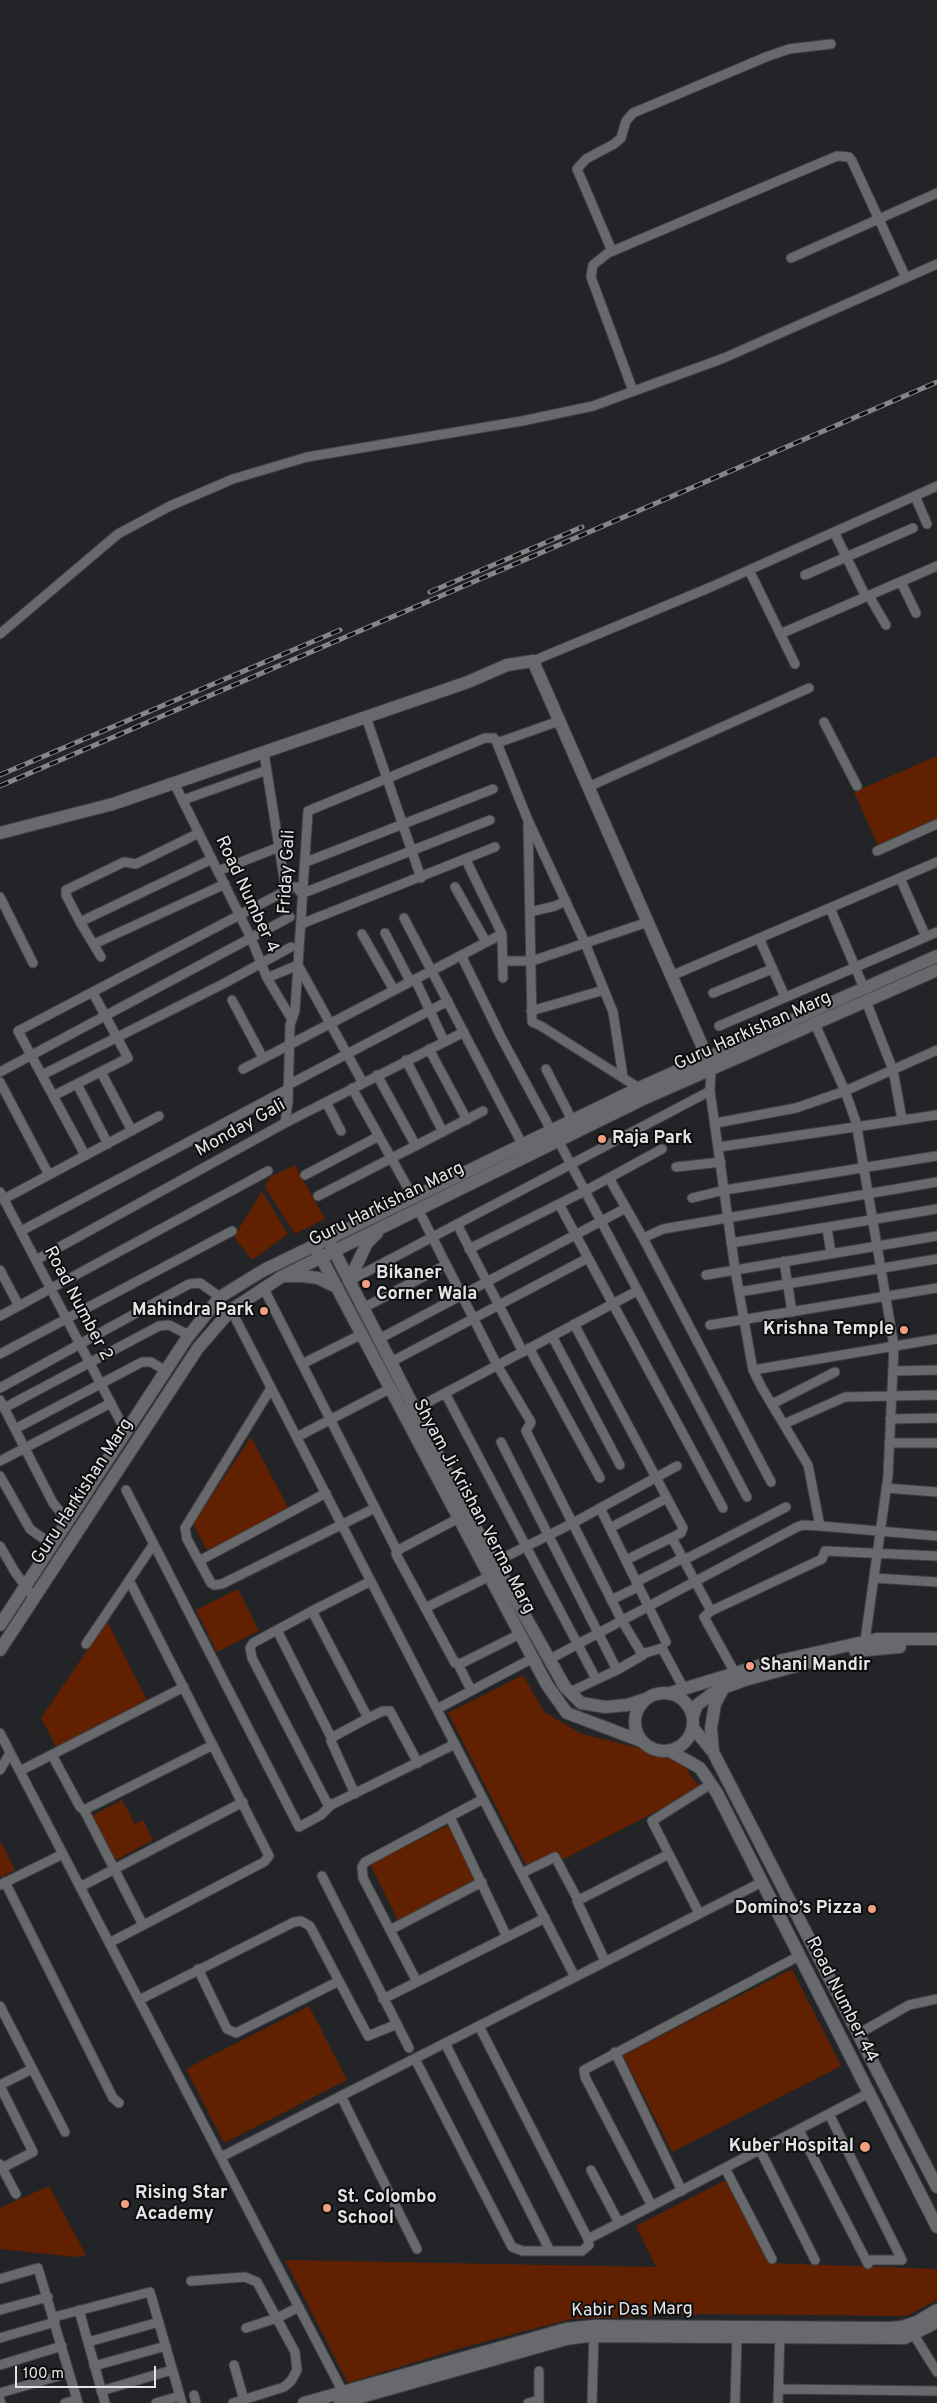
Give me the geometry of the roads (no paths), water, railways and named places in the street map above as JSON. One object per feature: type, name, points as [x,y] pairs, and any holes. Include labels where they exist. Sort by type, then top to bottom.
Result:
[{"type":"street","points":[[612,251],[577,169],[586,159],[614,144],[621,138],[626,121],[633,113],[766,57],[790,49],[831,44]]},
{"type":"street","points":[[633,391],[591,276],[593,265],[612,251],[837,156],[849,157],[906,278]]},
{"type":"street","points":[[791,258],[937,192]]},
{"type":"street","points":[[0,634],[118,534],[170,506],[233,478],[307,456],[522,421],[593,406],[724,358],[937,264]]},
{"type":"street","points":[[0,832],[113,804],[366,718],[468,682],[507,665],[533,661],[749,570],[937,486]]},
{"type":"street","points":[[915,496],[927,524]]},
{"type":"street","points":[[805,575],[913,528]]},
{"type":"street","points":[[834,532],[846,558],[886,625]]},
{"type":"street","points":[[780,634],[937,566]]},
{"type":"street","points":[[749,570],[795,664]]},
{"type":"street","points":[[901,582],[916,613]]},
{"type":"street","points":[[533,661],[671,976],[711,1062],[710,1091],[725,1190],[727,1218],[753,1370],[808,1465],[820,1526]]},
{"type":"street","points":[[588,787],[809,688]]},
{"type":"street","points":[[366,718],[421,878]]},
{"type":"street","points":[[497,742],[559,721]]},
{"type":"street","points":[[824,722],[857,786]]},
{"type":"street","points":[[387,778],[485,738],[494,738],[585,943],[613,1012],[623,1077]]},
{"type":"street","points":[[264,753],[286,891]]},
{"type":"street","points":[[183,800],[266,770]]},
{"type":"street","name":"Friday Gali","points":[[285,1123],[291,1018],[294,1010],[304,892],[308,811],[387,778]]},
{"type":"street","name":"Road Number 4","points":[[174,783],[240,914],[267,978],[291,1018]]},
{"type":"street","points":[[306,862],[493,789]]},
{"type":"street","points":[[528,818],[532,1022],[542,1026],[639,1088]]},
{"type":"street","points":[[85,1156],[18,1032],[295,886],[304,892],[490,820]]},
{"type":"street","points":[[877,851],[937,824]]},
{"type":"street","points":[[101,957],[66,895],[68,888],[124,862],[136,864],[199,833]]},
{"type":"street","points":[[218,871],[279,847]]},
{"type":"street","points":[[301,924],[421,878],[495,847]]},
{"type":"street","points":[[80,922],[212,859]]},
{"type":"street","points":[[466,860],[502,934],[503,978]]},
{"type":"street","points":[[671,976],[937,862]]},
{"type":"street","points":[[900,878],[926,936]]},
{"type":"street","points":[[94,944],[224,884]]},
{"type":"street","points":[[456,887],[486,942]]},
{"type":"street","points":[[0,897],[33,963]]},
{"type":"street","points":[[530,912],[555,906],[566,901]]},
{"type":"street","points":[[830,908],[864,988]]},
{"type":"street","points":[[0,1072],[290,917]]},
{"type":"street","points":[[404,918],[522,1144]]},
{"type":"street","points":[[503,961],[532,961],[648,922]]},
{"type":"street","points":[[719,1026],[937,932]]},
{"type":"street","points":[[385,933],[430,1011],[444,1042]]},
{"type":"street","points":[[362,934],[394,990]]},
{"type":"street","points":[[243,1069],[502,934]]},
{"type":"street","points":[[759,938],[785,997]]},
{"type":"street","points":[[42,1075],[291,946]]},
{"type":"street","points":[[461,955],[501,1037],[747,1497]]},
{"type":"street","name":"Guru Harkishan Marg","points":[[0,1625],[189,1335],[220,1297],[259,1272],[314,1245],[416,1203],[555,1135],[643,1099],[711,1062],[864,988],[937,956]]},
{"type":"street","points":[[267,978],[298,965],[363,1083]]},
{"type":"street","points":[[713,994],[772,969]]},
{"type":"street","name":"Guru Harkishan Marg","points":[[0,1650],[198,1348],[231,1310],[263,1287],[386,1225],[416,1203],[522,1144],[555,1135],[572,1120],[639,1088],[815,1024],[937,970]]},
{"type":"street","points":[[531,1011],[604,990]]},
{"type":"street","points":[[53,1096],[128,1058],[93,993]]},
{"type":"street","points":[[232,1000],[262,1058]]},
{"type":"street","points":[[21,1231],[448,1001]]},
{"type":"street","points":[[866,1001],[893,1070],[902,1119]]},
{"type":"street","points":[[815,1024],[845,1090],[856,1126],[894,1346],[886,1488],[865,1641]]},
{"type":"street","name":"Monday Gali","points":[[36,1260],[285,1123],[464,1032]]},
{"type":"street","points":[[429,1049],[467,1120]]},
{"type":"street","points":[[716,1123],[796,1108],[845,1090],[937,1050]]},
{"type":"street","points":[[406,1060],[443,1132]]},
{"type":"street","points":[[546,1069],[572,1120]]},
{"type":"street","points":[[101,1072],[132,1131]]},
{"type":"street","points":[[377,1075],[416,1146]]},
{"type":"street","points":[[0,1082],[49,1175]]},
{"type":"street","points":[[77,1084],[108,1144]]},
{"type":"street","points":[[352,1088],[416,1203],[497,1365],[531,1422],[526,1432],[622,1621],[643,1655]]},
{"type":"street","points":[[349,1281],[710,1091]]},
{"type":"street","points":[[326,1102],[341,1131]]},
{"type":"street","points":[[318,1196],[483,1111]]},
{"type":"street","points":[[719,1148],[937,1114]]},
{"type":"street","points":[[2,1195],[49,1175],[159,1116]]},
{"type":"street","points":[[305,1175],[379,1136]]},
{"type":"street","points":[[469,1249],[585,1191],[662,1149]]},
{"type":"street","points":[[692,1198],[725,1190],[936,1156]]},
{"type":"street","points":[[676,1167],[721,1162]]},
{"type":"street","points":[[0,1316],[268,1171]]},
{"type":"street","points":[[609,1178],[643,1238],[771,1482]]},
{"type":"street","points":[[643,1238],[663,1229],[868,1196],[937,1182]]},
{"type":"street","name":"Road Number 2","points":[[2,1195],[126,1432]]},
{"type":"street","points":[[559,1204],[723,1508]]},
{"type":"street","points":[[379,1339],[486,1281],[577,1236],[626,1208]]},
{"type":"street","points":[[731,1243],[937,1209]]},
{"type":"street","points":[[457,1224],[499,1306],[600,1478]]},
{"type":"street","points":[[349,1281],[367,1243],[386,1225]]},
{"type":"street","points":[[827,1228],[831,1253]]},
{"type":"street","points":[[0,1354],[232,1231]]},
{"type":"street","points":[[706,1275],[937,1236]]},
{"type":"street","name":"Shyam Ji Krishan Verma Marg","points":[[328,1239],[495,1562],[570,1692],[581,1703],[605,1708],[627,1705],[646,1699]]},
{"type":"street","name":"Shyam Ji Krishan Verma Marg","points":[[314,1245],[547,1685],[566,1713],[641,1741]]},
{"type":"street","points":[[391,1362],[588,1258]]},
{"type":"street","points":[[739,1292],[937,1258]]},
{"type":"street","points":[[784,1261],[792,1312]]},
{"type":"street","points":[[363,1308],[446,1265]]},
{"type":"street","points":[[0,1270],[19,1306]]},
{"type":"street","points":[[281,1277],[310,1277],[336,1287]]},
{"type":"street","points":[[0,1388],[189,1284],[200,1283],[220,1297]]},
{"type":"street","points":[[263,1287],[397,1551],[397,1556],[452,1660],[458,1664],[471,1690]]},
{"type":"street","points":[[710,1326],[937,1288]]},
{"type":"street","points":[[415,1409],[637,1291]]},
{"type":"street","points":[[231,1310],[575,1977]]},
{"type":"street","points":[[574,1324],[683,1528],[681,1533],[626,1560]]},
{"type":"street","points":[[68,1521],[53,1503],[2,1404],[90,1363],[160,1326],[169,1325],[189,1335]]},
{"type":"street","points":[[302,1364],[362,1334]]},
{"type":"street","points":[[552,1336],[620,1465]]},
{"type":"street","points":[[753,1370],[937,1339]]},
{"type":"street","points":[[15,1429],[146,1360],[166,1371]]},
{"type":"street","points":[[893,1371],[937,1370]]},
{"type":"street","points":[[772,1404],[835,1372]]},
{"type":"street","points":[[272,1388],[185,1528],[187,1539],[211,1583],[218,1586],[375,1508]]},
{"type":"street","points":[[297,1437],[391,1388]]},
{"type":"street","points":[[445,1393],[596,1679]]},
{"type":"street","points":[[784,1424],[845,1397],[937,1395]]},
{"type":"street","points":[[0,1462],[110,1402]]},
{"type":"street","points":[[890,1419],[937,1418]]},
{"type":"street","points":[[501,1442],[617,1670]]},
{"type":"street","points":[[890,1443],[937,1443]]},
{"type":"street","points":[[495,1562],[548,1534],[572,1524],[677,1466]]},
{"type":"street","points":[[0,1476],[30,1529],[52,1545]]},
{"type":"street","points":[[886,1488],[937,1492]]},
{"type":"street","points":[[126,1490],[299,1827],[321,1816],[331,1805],[455,1744]]},
{"type":"street","points":[[199,1561],[326,1494]]},
{"type":"street","points":[[610,1528],[667,1498]]},
{"type":"street","points":[[611,1600],[683,1559],[786,1507]]},
{"type":"street","points":[[600,1508],[666,1642]]},
{"type":"street","points":[[397,1551],[459,1518]]},
{"type":"street","points":[[550,1659],[803,1524],[937,1536]]},
{"type":"street","points":[[672,1538],[711,1611]]},
{"type":"street","points":[[86,1644],[130,1582],[153,1545]]},
{"type":"street","points":[[0,1546],[34,1598]]},
{"type":"street","points":[[735,1673],[704,1617],[711,1611],[822,1559],[825,1551],[937,1556]]},
{"type":"street","points":[[425,1608],[490,1576]]},
{"type":"street","points":[[874,1578],[937,1582]]},
{"type":"street","points":[[331,1805],[327,1803],[250,1652],[253,1643],[371,1581]]},
{"type":"street","points":[[109,1943],[268,1859],[268,1852],[130,1582]]},
{"type":"street","points":[[312,1611],[368,1718]]},
{"type":"street","points":[[277,1630],[332,1739],[332,1743],[356,1794]]},
{"type":"street","points":[[458,1664],[520,1634]]},
{"type":"street","points":[[937,1639],[877,1639],[865,1641],[765,1664],[670,1693],[653,1695],[646,1699],[636,1714],[636,1732],[641,1741],[654,1750],[670,1751],[685,1743],[697,1705],[724,1687],[852,1651],[891,1646],[937,1646]]},
{"type":"street","points":[[570,1692],[617,1670],[643,1655],[662,1648],[684,1689]]},
{"type":"street","points":[[437,1709],[533,1658]]},
{"type":"street","points":[[20,1771],[184,1687]]},
{"type":"street","points":[[713,1752],[711,1728],[715,1704],[724,1687]]},
{"type":"street","points":[[670,1693],[685,1701],[693,1722]]},
{"type":"street","points":[[332,1739],[368,1718],[383,1711],[390,1711],[418,1763]]},
{"type":"street","name":"Road Number 44","points":[[693,1722],[713,1752],[937,2186]]},
{"type":"street","points":[[0,1734],[299,2307],[343,2399]]},
{"type":"street","points":[[84,1810],[213,1745]]},
{"type":"street","name":"Road Number 44","points":[[670,1751],[700,1768],[711,1784],[937,2227]]},
{"type":"street","points":[[0,1770],[10,1753]]},
{"type":"street","points":[[52,1755],[116,1868],[143,1925]]},
{"type":"street","points":[[699,1913],[652,1821],[711,1784]]},
{"type":"street","points":[[417,1982],[363,1878],[362,1867],[365,1862],[483,1799]]},
{"type":"street","points":[[80,1887],[243,1802]]},
{"type":"street","points":[[450,1817],[507,1937]]},
{"type":"street","points":[[63,1854],[3,1883],[113,2098],[119,2102]]},
{"type":"street","points":[[578,1900],[669,1854]]},
{"type":"street","points":[[522,1873],[555,1857],[578,1900],[578,1904],[605,1961]]},
{"type":"street","points":[[322,1876],[409,2048]]},
{"type":"street","points":[[390,1930],[482,1882]]},
{"type":"street","points":[[221,2156],[762,1882]]},
{"type":"street","points":[[384,1999],[544,1918]]},
{"type":"street","points":[[139,2000],[294,1922],[301,1921],[310,1926],[368,2036],[397,2024]]},
{"type":"street","points":[[652,2206],[584,2074],[586,2067],[799,1956]]},
{"type":"street","points":[[198,1969],[227,2030],[236,2033],[340,1981]]},
{"type":"street","points":[[858,2034],[909,2005],[937,2000]]},
{"type":"street","points":[[0,2006],[65,2132]]},
{"type":"street","points":[[415,2059],[512,2247],[523,2251],[582,2251],[587,2248],[588,2239],[479,2026]]},
{"type":"street","points":[[445,2043],[550,2251]]},
{"type":"street","points":[[615,2052],[682,2191]]},
{"type":"street","points":[[16,2194],[1,2166],[33,2152],[0,2086],[32,2069]]},
{"type":"street","points":[[588,2239],[869,2094]]},
{"type":"street","points":[[341,2096],[417,2249]]},
{"type":"street","points":[[799,2130],[867,2262],[902,2260],[829,2114]]},
{"type":"street","points":[[760,2150],[815,2260]]},
{"type":"street","points":[[725,2168],[772,2259]]},
{"type":"street","points":[[591,2170],[619,2223]]},
{"type":"street","points":[[0,2279],[38,2268],[77,2401],[65,2403]]},
{"type":"street","points":[[191,2281],[252,2278],[260,2286],[295,2352],[297,2370],[291,2381],[284,2387],[233,2403]]},
{"type":"street","points":[[0,2338],[79,2310],[149,2292],[181,2400],[156,2403]]},
{"type":"street","points":[[0,2310],[48,2297]]},
{"type":"street","points":[[246,2328],[277,2318],[299,2307]]},
{"type":"street","points":[[79,2310],[105,2403]]},
{"type":"street","name":"Kabir Das Marg","points":[[594,2331],[737,2338],[780,2333],[902,2327],[937,2310]]},
{"type":"street","points":[[88,2342],[159,2322]]},
{"type":"street","name":"Kabir Das Marg","points":[[304,2403],[343,2399],[594,2331],[780,2333],[898,2339],[914,2335],[937,2322]]},
{"type":"street","points":[[592,2403],[594,2331]]},
{"type":"street","points":[[778,2403],[780,2333]]},
{"type":"street","points":[[914,2335],[937,2372]]},
{"type":"street","points":[[735,2403],[737,2338]]},
{"type":"street","points":[[0,2365],[62,2346]]},
{"type":"street","points":[[94,2366],[166,2346]]},
{"type":"street","points":[[234,2364],[244,2400]]},
{"type":"street","points":[[101,2391],[172,2370]]},
{"type":"street","points":[[528,2403],[539,2402],[539,2371]]},
{"type":"street","points":[[0,2393],[69,2373]]},
{"type":"street","points":[[779,2389],[937,2392]]},
{"type":"railway","points":[[0,786],[937,382]]},
{"type":"railway","points":[[430,592],[582,527]]},
{"type":"railway","points":[[0,775],[340,630]]},
{"type":"place","name":"Raja Park","points":[[602,1139]]},
{"type":"place","name":"Bikaner Corner Wala","points":[[366,1284]]},
{"type":"place","name":"Mahindra Park","points":[[264,1311]]},
{"type":"place","name":"Krishna Temple","points":[[904,1330]]},
{"type":"place","name":"Shani Mandir","points":[[750,1666]]},
{"type":"place","name":"Domino’s Pizza","points":[[872,1909]]},
{"type":"place","name":"Kuber Hospital","points":[[865,2147]]},
{"type":"place","name":"Rising Star Academy","points":[[125,2204]]},
{"type":"place","name":"St. Colombo School","points":[[327,2208]]}]
